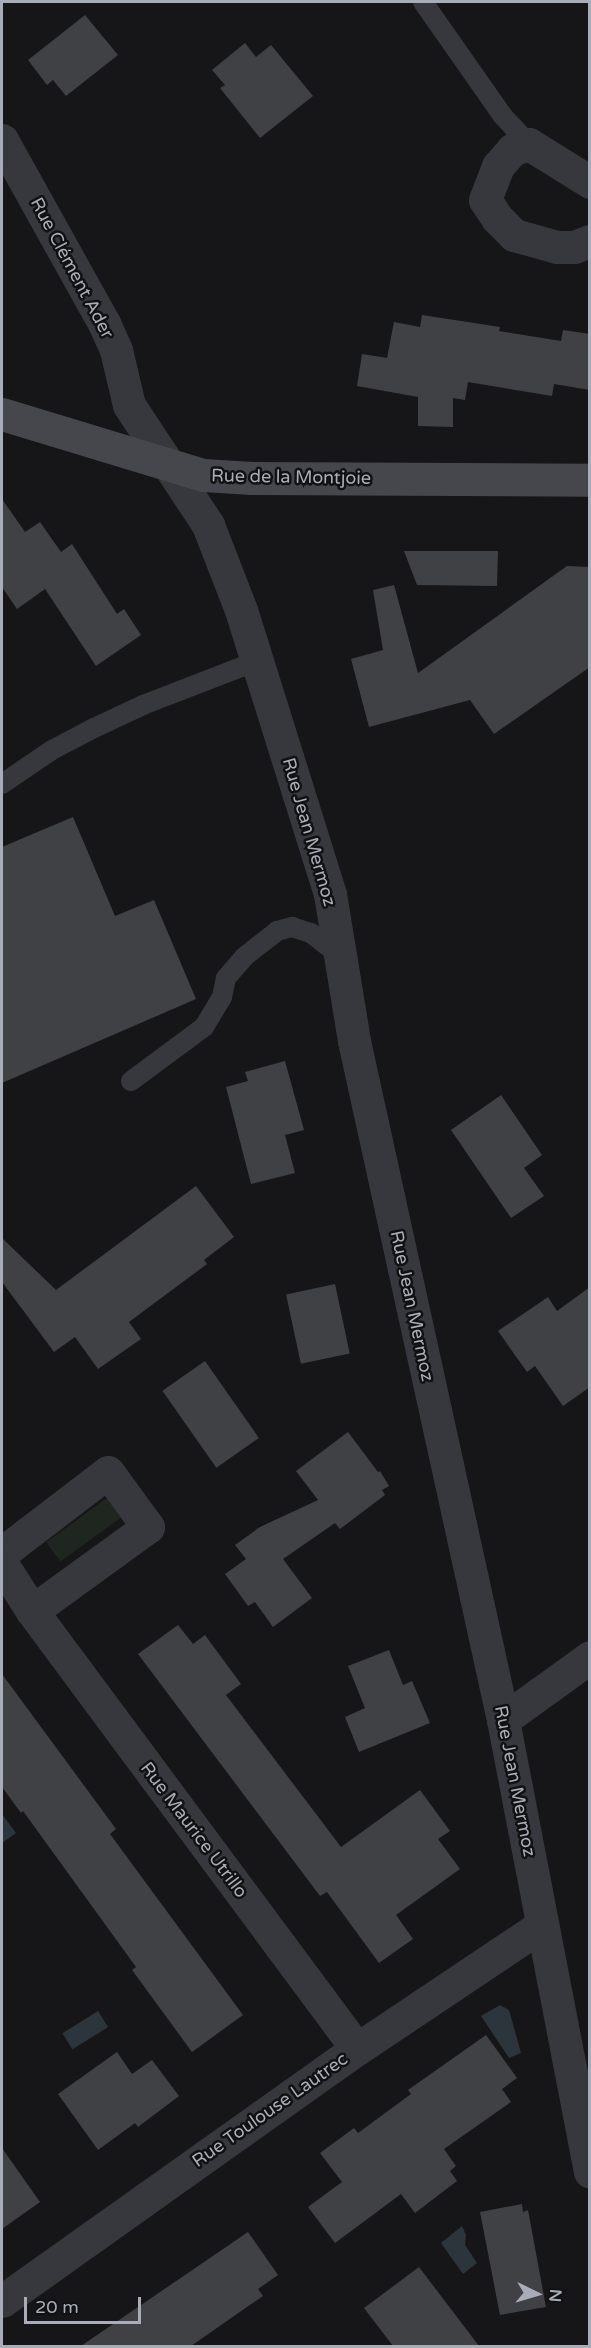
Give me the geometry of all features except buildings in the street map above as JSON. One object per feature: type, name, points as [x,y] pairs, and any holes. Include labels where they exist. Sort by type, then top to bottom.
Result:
[{"type":"main road","name":"Rue de la Montjoie","points":[[2,414],[203,475],[252,478],[590,480]]},
{"type":"street","name":"Rue Clément Ader","points":[[2,140],[87,288],[116,350],[129,405],[166,463]]},
{"type":"street","points":[[590,183],[529,144],[512,150],[498,166],[485,200],[497,218],[514,235],[557,247],[574,247],[590,242]]},
{"type":"street","name":"Rue Jean Mermoz","points":[[166,463],[208,525],[257,661],[330,894],[354,1041],[503,1720],[590,2172]]},
{"type":"street","points":[[2,1553],[108,1472],[148,1527],[32,1611]]},
{"type":"street","name":"Rue Maurice Utrillo","points":[[2,1564],[32,1611],[357,2049]]},
{"type":"street","points":[[503,1720],[590,1657]]},
{"type":"street","name":"Rue Toulouse Lautrec","points":[[2,2301],[357,2049],[542,1925]]},
{"type":"lane","points":[[423,2],[502,115],[529,144]]},
{"type":"lane","points":[[2,784],[52,750],[94,728],[143,705],[257,661]]},
{"type":"lane","points":[[131,1081],[204,1027],[222,997],[226,978],[244,957],[277,932],[292,927],[311,933],[340,956]]},
{"type":"shaded area","points":[[107,1498],[121,1517],[60,1562],[46,1542]]},
{"type":"shaded area","points":[[2,1814],[16,1833],[2,1843]]},
{"type":"shaded area","points":[[500,2005],[509,2010],[521,2053],[509,2058],[481,2016]]},
{"type":"shaded area","points":[[98,2011],[108,2027],[72,2049],[62,2033]]},
{"type":"shaded area","points":[[462,2226],[466,2235],[465,2245],[477,2263],[463,2274],[441,2243]]}]
